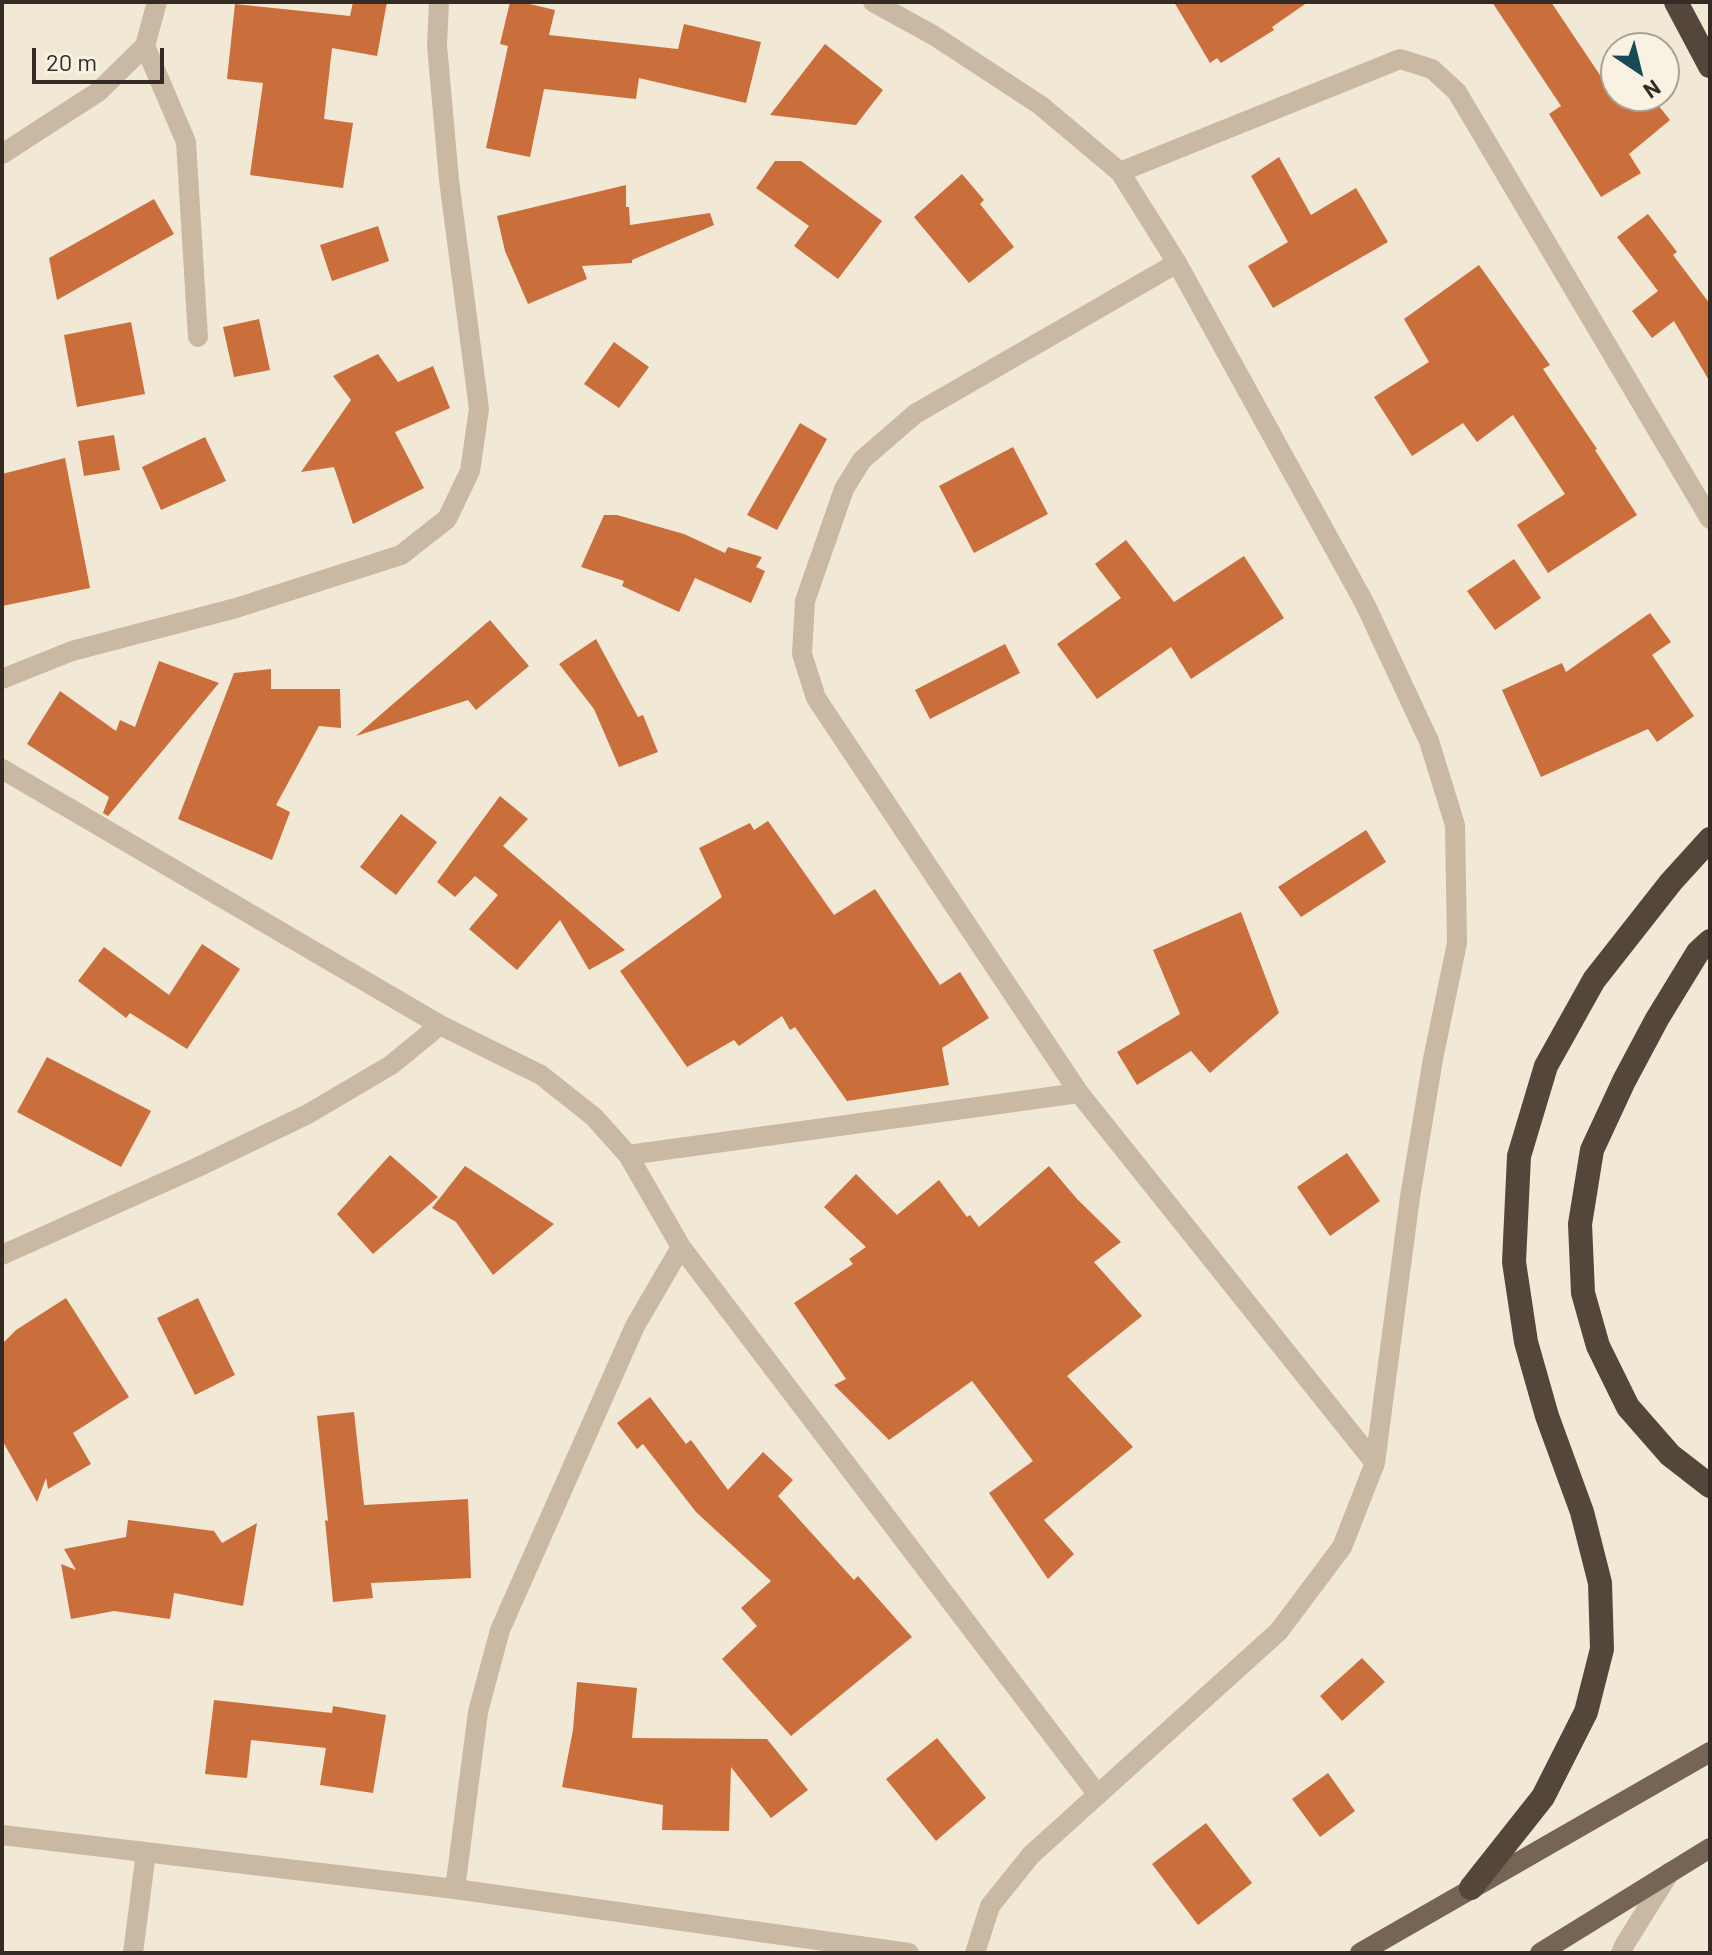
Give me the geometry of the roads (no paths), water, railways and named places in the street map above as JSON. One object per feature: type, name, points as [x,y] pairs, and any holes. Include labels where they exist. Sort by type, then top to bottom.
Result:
[{"type":"highway","points":[[1676,2],[1706,50]]},
{"type":"highway","points":[[1471,1888],[1543,1797],[1586,1712],[1602,1649],[1600,1583],[1582,1512],[1547,1416],[1526,1342],[1514,1262],[1519,1156],[1546,1066],[1594,980],[1671,882],[1710,839]]},
{"type":"highway","points":[[1710,941],[1698,952],[1657,1019],[1592,1150],[1580,1224],[1583,1293],[1598,1346],[1628,1407],[1670,1455],[1710,1486]]},
{"type":"main road","points":[[1360,1953],[1710,1752]]},
{"type":"main road","points":[[1540,1953],[1710,1848]]},
{"type":"street","points":[[2,154],[98,92],[145,46],[157,2]]},
{"type":"street","points":[[2,679],[72,651],[236,608],[401,555],[447,519],[470,471],[479,409],[449,180],[437,45],[439,2]]},
{"type":"street","points":[[873,2],[933,35],[1040,105],[1120,172],[1177,263],[1365,604],[1429,741],[1455,825],[1457,943],[1433,1059],[1410,1197],[1375,1463],[1342,1547],[1279,1631],[1031,1855],[990,1906],[975,1953]]},
{"type":"street","points":[[145,46],[186,142],[198,337]]},
{"type":"street","points":[[1120,172],[1400,59],[1432,69],[1457,92],[1710,519]]},
{"type":"street","points":[[1177,263],[915,414],[862,460],[844,489],[805,601],[802,654],[816,698],[1079,1093],[1375,1463]]},
{"type":"street","points":[[2,769],[440,1025],[541,1075],[594,1117],[628,1155],[681,1247],[1098,1795]]},
{"type":"street","points":[[2,1255],[308,1114],[391,1065],[440,1025]]},
{"type":"street","points":[[628,1155],[1079,1093]]},
{"type":"street","points":[[455,1889],[478,1712],[500,1630],[635,1326],[681,1247]]},
{"type":"street","points":[[2,1835],[455,1889],[909,1953]]},
{"type":"street","points":[[133,1953],[146,1852]]},
{"type":"street","points":[[1621,1953],[1670,1872]]}]
